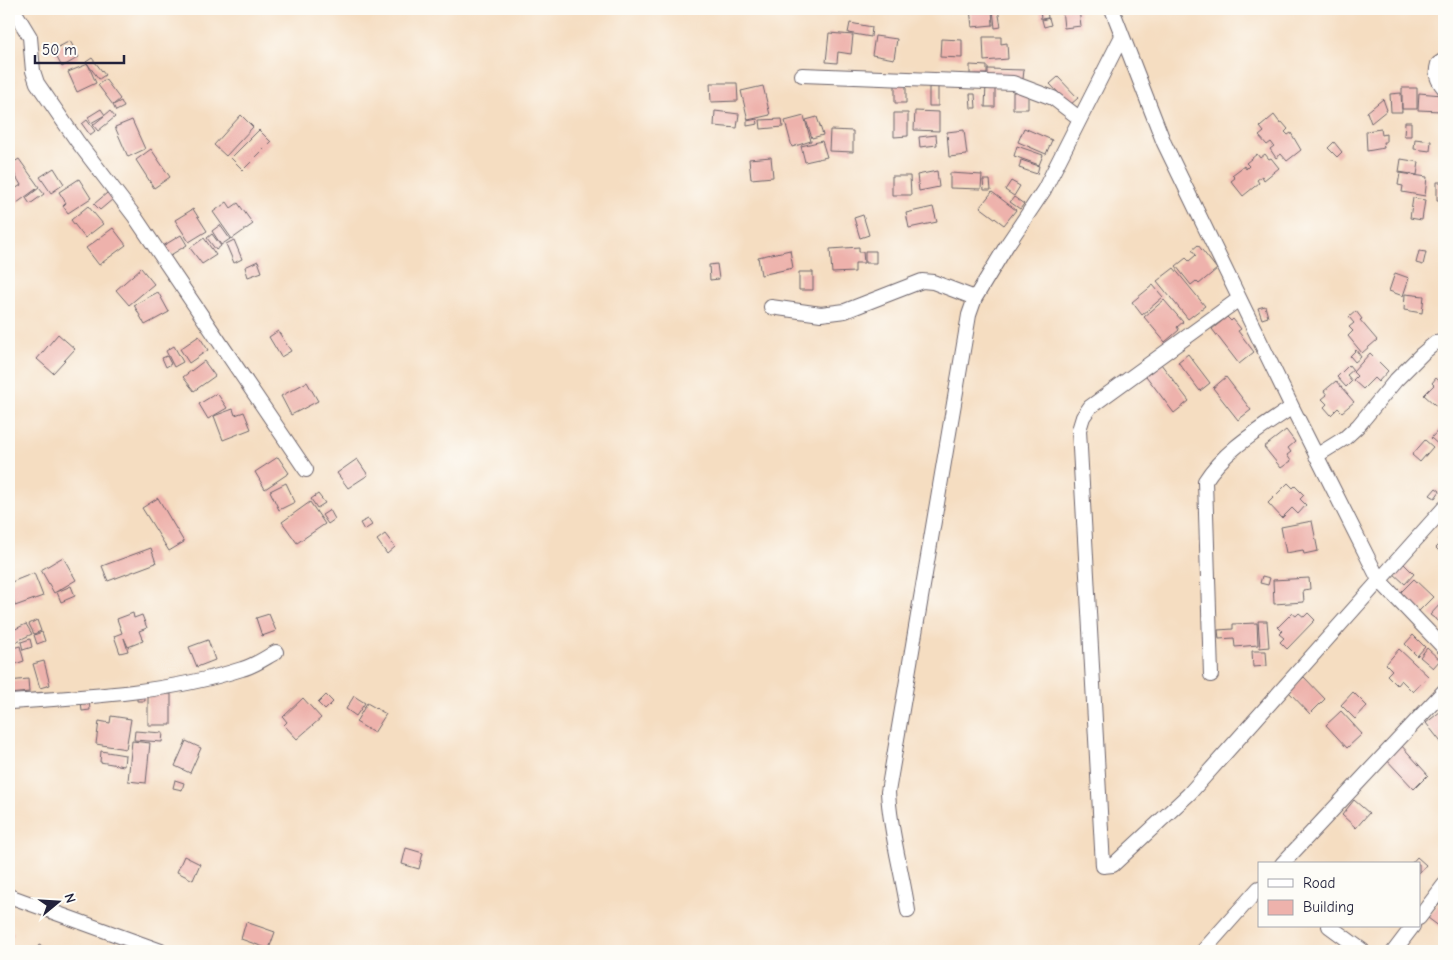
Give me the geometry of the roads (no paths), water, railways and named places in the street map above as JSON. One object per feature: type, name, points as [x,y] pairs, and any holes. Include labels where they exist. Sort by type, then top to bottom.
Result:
[{"type":"street","points":[[12,9],[30,37],[33,71],[37,83],[135,217],[306,470]]},
{"type":"street","points":[[1112,9],[1164,143],[1316,456],[1379,580],[1444,648]]},
{"type":"street","points":[[908,911],[901,862],[890,816],[888,792],[969,315],[975,298],[1007,245],[1044,190],[1078,118],[1122,36]]},
{"type":"street","points":[[1444,60],[1438,64],[1436,72],[1438,81],[1444,88]]},
{"type":"street","points":[[802,75],[1013,83],[1053,98],[1078,118]]},
{"type":"street","points":[[771,307],[821,314],[845,311],[922,281],[933,282],[975,298]]},
{"type":"street","points":[[1239,299],[1090,407],[1083,417],[1079,430],[1103,866],[1113,865],[1190,794],[1444,508]]},
{"type":"street","points":[[1316,456],[1345,438],[1422,354],[1435,343],[1444,342]]},
{"type":"street","points":[[1211,675],[1205,481],[1217,464],[1235,448],[1292,407]]},
{"type":"street","points":[[9,702],[90,697],[181,684],[244,669],[276,652]]},
{"type":"street","points":[[1284,862],[1444,691]]},
{"type":"street","points":[[1420,917],[1444,885]]},
{"type":"street","points":[[1203,951],[1258,889]]},
{"type":"street","points":[[9,896],[161,951]]},
{"type":"street","points":[[1332,928],[1363,951]]},
{"type":"street","points":[[1394,951],[1411,928]]}]
